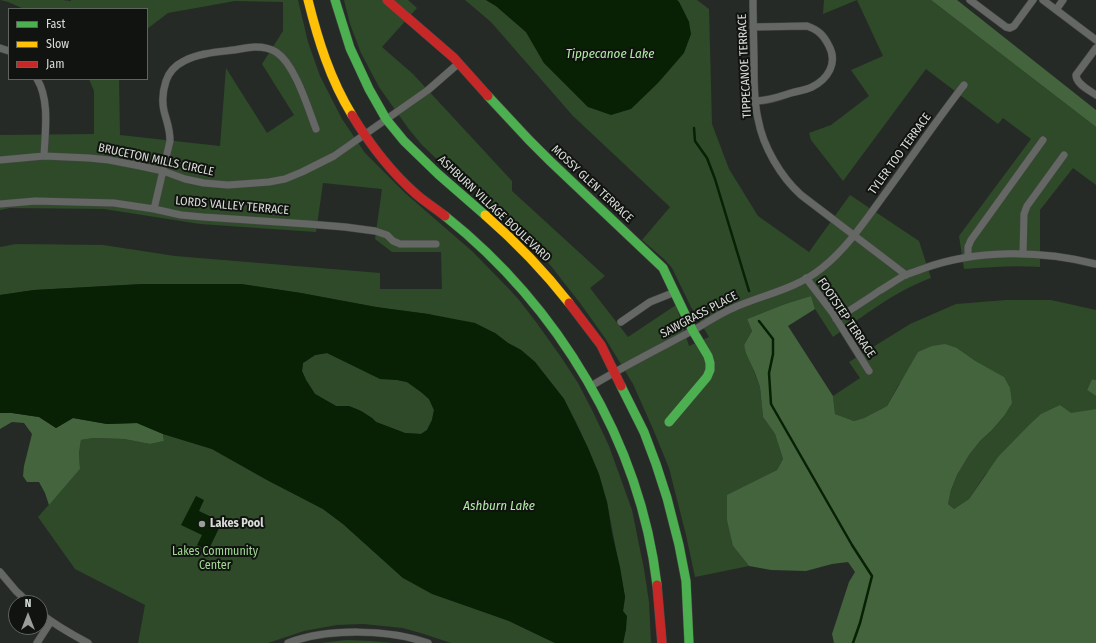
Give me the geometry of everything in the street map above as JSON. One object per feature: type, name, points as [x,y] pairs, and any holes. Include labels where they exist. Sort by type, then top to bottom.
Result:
[{"type":"main road","points":[[308,0],[317,36],[330,71],[347,106],[364,135],[384,160],[417,194],[453,222],[479,245],[522,288],[541,311],[576,361],[591,386],[620,447],[642,509],[652,552],[658,588],[662,643]]},
{"type":"main road","name":"ASHBURN VILLAGE BOULEVARD","points":[[335,0],[352,54],[386,119],[404,141],[428,165],[523,250],[578,314],[601,345],[644,432],[667,498],[679,545],[686,581],[689,643]]},
{"type":"main road","name":"MOSSY GLEN TERRACE","points":[[387,0],[460,63],[529,140],[658,263],[667,275],[693,331],[708,356],[710,363],[710,370],[707,377],[669,422]]},
{"type":"street","name":"TIPPECANOE TERRACE","points":[[753,0],[755,101],[758,121],[770,154],[787,181],[801,195],[906,275]]},
{"type":"street","points":[[970,0],[1006,27],[1010,28],[1014,26],[1033,0]]},
{"type":"street","points":[[1043,0],[1096,40]]},
{"type":"street","points":[[1056,10],[1063,0]]},
{"type":"street","points":[[753,27],[807,26],[814,28],[825,38],[833,58],[829,73],[824,79],[813,86],[770,100],[755,101]]},
{"type":"street","points":[[154,209],[170,140],[170,131],[163,103],[164,90],[166,80],[173,69],[183,61],[196,56],[254,47],[276,51],[294,72],[316,129]]},
{"type":"street","points":[[1096,48],[1076,75],[1078,82],[1096,95]]},
{"type":"street","points":[[386,119],[428,90],[460,63]]},
{"type":"street","points":[[38,80],[42,89],[45,106],[44,156]]},
{"type":"street","name":"TYLER TOO TERRACE","points":[[855,236],[964,85]]},
{"type":"street","name":"BRUCETON MILLS CIRCLE","points":[[0,160],[44,156],[89,158],[109,160],[162,171],[185,179],[204,183],[228,185],[269,182],[302,172],[334,156],[386,119]]},
{"type":"street","points":[[968,257],[968,247],[971,240],[1043,140]]},
{"type":"street","points":[[1023,254],[1024,214],[1027,206],[1064,155]]},
{"type":"street","name":"LORDS VALLEY TERRACE","points":[[0,204],[35,201],[102,202],[154,209],[181,215],[345,227],[375,231],[387,235],[393,241],[400,244],[436,244]]},
{"type":"street","name":"SAWGRASS PLACE","points":[[591,386],[614,372],[693,331],[730,309],[786,289],[806,278],[820,270],[832,260],[855,236]]},
{"type":"street","points":[[836,319],[906,275],[937,264],[968,257],[1023,254],[1046,255],[1072,258],[1096,264]]},
{"type":"street","name":"FOOTSTEP TERRACE","points":[[806,278],[836,319],[869,371]]},
{"type":"street","points":[[622,322],[650,302],[675,292]]},
{"type":"street","points":[[0,572],[21,595]]},
{"type":"street","points":[[48,619],[88,643]]},
{"type":"street","points":[[37,643],[51,621]]},
{"type":"street","points":[[288,643],[307,637],[352,632],[397,635],[428,643]]},
{"type":"green space","points":[[0,0],[298,0],[308,42],[320,76],[342,119],[365,153],[405,193],[473,252],[510,290],[536,322],[578,383],[609,446],[632,510],[649,602],[651,643],[623,643],[626,629],[623,611],[625,597],[607,502],[588,448],[576,422],[564,399],[535,362],[521,350],[508,343],[495,333],[428,314],[376,307],[301,293],[241,284],[143,284],[34,290],[0,295],[0,247],[16,244],[103,245],[175,256],[380,273],[380,289],[442,289],[441,252],[392,252],[375,239],[382,189],[323,183],[316,232],[200,224],[104,209],[10,208],[0,210],[0,135],[94,134],[94,91],[89,80],[119,80],[120,135],[220,146],[226,68],[267,133],[294,115],[262,64],[283,31],[283,2],[235,1],[168,13],[148,28],[148,8],[22,8]]},
{"type":"green space","points":[[344,0],[408,0],[417,8],[382,47],[413,74],[512,181],[512,191],[605,276],[590,288],[628,337],[676,305],[689,346],[709,337],[691,307],[672,268],[642,240],[670,207],[573,116],[491,22],[465,0],[486,0],[496,6],[526,32],[544,63],[588,107],[689,22],[677,0],[697,0],[709,9],[712,124],[729,169],[758,216],[809,252],[850,195],[919,241],[931,278],[892,297],[833,337],[815,309],[811,296],[785,304],[747,319],[752,331],[744,345],[760,387],[763,417],[775,434],[783,459],[777,470],[754,482],[733,546],[749,566],[695,577],[669,468],[633,384],[605,338],[551,266],[514,227],[447,169],[421,144],[408,128],[379,87],[361,53],[350,24]]},
{"type":"green space","points":[[824,0],[857,0],[823,14]]},
{"type":"green space","points":[[857,0],[931,0],[1096,127],[1096,185],[1073,168],[1040,210],[1040,267],[1012,266],[964,269],[959,236],[1031,139],[1003,118],[998,124],[926,69],[843,181],[811,140],[809,133],[831,125],[869,96],[851,70],[883,56]]},
{"type":"green space","points":[[1006,300],[1051,300],[1096,310],[1096,380],[1092,379],[1087,390],[1096,396],[1096,409],[1071,414],[1028,426],[985,475],[969,499],[954,509],[948,504],[951,490],[957,475],[969,455],[980,441],[1004,416],[977,362],[957,348],[899,384],[887,406],[864,418],[854,421],[835,414],[833,396],[860,378],[849,362],[910,324],[956,304]]},
{"type":"green space","points":[[327,353],[380,378],[407,382],[421,392],[429,399],[434,410],[432,420],[427,430],[421,434],[405,433],[376,422],[361,411],[349,406],[336,406],[315,394],[302,371],[303,363],[315,355]]},
{"type":"green space","name":"Lakes Community Center","points":[[163,434],[212,449],[323,509],[343,524],[403,578],[509,621],[555,643],[451,643],[403,628],[363,624],[337,625],[304,631],[268,643],[138,643],[145,605],[75,569],[38,517],[80,469],[79,453],[81,440],[93,438],[124,439],[150,444],[164,441]]},
{"type":"green space","points":[[346,640],[371,641],[392,643],[321,643]]},
{"type":"shaded area","points":[[931,0],[957,0],[1096,110],[1096,127]]},
{"type":"shaded area","points":[[811,296],[815,309],[788,326],[833,396],[835,414],[854,421],[864,418],[887,406],[918,352],[932,346],[945,344],[957,348],[977,362],[1004,377],[1010,388],[1012,403],[1004,416],[969,455],[957,475],[951,490],[948,504],[954,509],[969,499],[998,457],[1041,414],[1060,405],[1071,413],[1096,409],[1096,643],[834,643],[832,634],[849,582],[855,572],[848,562],[832,564],[806,571],[771,570],[749,566],[733,546],[727,520],[727,495],[777,470],[783,459],[775,434],[763,417],[760,387],[746,353],[744,345],[752,331],[747,319],[785,304]]},
{"type":"shaded area","points":[[1092,379],[1096,380],[1096,396],[1087,390]]},
{"type":"shaded area","points":[[0,413],[12,413],[39,417],[56,428],[73,418],[107,424],[137,423],[163,434],[164,441],[150,444],[124,439],[93,438],[81,440],[79,453],[80,469],[49,505],[39,482],[27,482],[23,476],[32,434],[24,423],[12,422],[0,429]]},
{"type":"water","name":"Tippecanoe Lake","points":[[486,0],[677,0],[689,22],[691,34],[684,53],[658,83],[631,109],[611,115],[588,107],[544,63],[526,32],[496,6]]},
{"type":"water","name":"Ashburn Lake","points":[[143,284],[241,284],[475,323],[495,333],[508,343],[521,350],[535,362],[564,399],[599,474],[607,502],[625,597],[623,611],[627,616],[623,643],[555,643],[509,621],[432,594],[403,578],[343,524],[323,509],[212,449],[163,434],[137,423],[107,424],[73,418],[56,428],[39,417],[12,413],[0,413],[0,295],[34,290]],"holes":[[[327,353],[380,379],[407,382],[429,399],[434,410],[432,420],[427,430],[421,434],[405,433],[376,422],[361,411],[349,406],[336,406],[315,394],[302,371],[303,363],[315,355]]]},
{"type":"water","name":"Lakes Pool","points":[[196,496],[204,500],[199,511],[222,522],[208,551],[197,545],[202,535],[181,525]]},
{"type":"waterway","points":[[694,128],[695,141],[707,158],[715,179],[749,291]]},
{"type":"waterway","points":[[759,321],[773,339],[773,354],[769,373],[771,404],[852,545],[872,576],[860,623],[853,643]]},
{"type":"traffic: fast","points":[[335,0],[350,48],[369,89],[386,119],[404,141],[438,174],[485,215]]},
{"type":"traffic: fast","points":[[488,96],[550,161],[663,268],[693,331],[708,356],[710,363],[710,370],[707,377],[669,422]]},
{"type":"traffic: fast","points":[[445,216],[486,252],[523,291],[557,334],[587,380],[612,429],[633,479],[648,531],[657,585]]},
{"type":"traffic: fast","points":[[621,386],[644,432],[667,498],[679,545],[686,581],[689,643]]},
{"type":"traffic: slow","points":[[308,0],[316,30],[331,73],[352,115]]},
{"type":"traffic: slow","points":[[485,215],[529,257],[569,303]]},
{"type":"traffic: jam","points":[[387,0],[454,58],[488,96]]},
{"type":"traffic: jam","points":[[352,115],[373,146],[397,176],[419,197],[445,216]]},
{"type":"traffic: jam","points":[[569,303],[601,345],[621,386]]},
{"type":"traffic: jam","points":[[657,585],[662,643]]},
{"type":"place","name":"Lakes Pool","points":[[202,524]]}]
